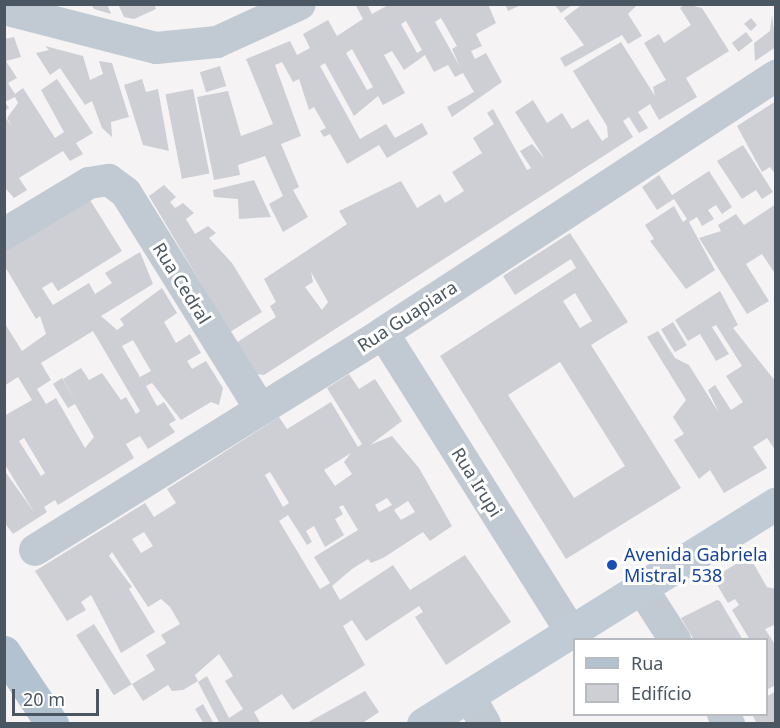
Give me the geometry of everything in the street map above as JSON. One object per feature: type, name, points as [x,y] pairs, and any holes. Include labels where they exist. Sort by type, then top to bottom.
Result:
[{"type":"main road","points":[[423,723],[776,503]]},
{"type":"main road","points":[[4,652],[52,723]]},
{"type":"street","points":[[4,9],[156,48],[217,42],[300,4]]},
{"type":"street","name":"Rua Guapiara","points":[[35,550],[383,333],[776,76]]},
{"type":"street","name":"Rua Cedral","points":[[4,234],[89,183],[109,180],[126,193],[260,408]]},
{"type":"street","name":"Rua Irupi","points":[[383,333],[571,632]]},
{"type":"street","points":[[641,587],[674,638]]},
{"type":"street","points":[[469,696],[485,723]]},
{"type":"building","points":[[91,4],[107,4],[111,14],[94,9]]},
{"type":"building","points":[[118,4],[154,4],[156,9],[134,19],[124,17]]},
{"type":"building","points":[[355,4],[367,4],[372,14],[390,4],[488,4],[496,23],[476,34],[482,46],[471,51],[475,59],[486,53],[502,82],[452,117],[447,107],[474,92],[463,73],[455,77],[448,65],[434,72],[425,55],[404,70],[392,51],[384,55],[405,93],[383,105],[378,96],[354,116],[325,63],[320,66],[360,139],[386,124],[395,138],[422,123],[428,134],[387,158],[379,145],[347,164],[330,134],[324,137],[320,131],[326,128],[314,107],[309,110],[299,79],[293,82],[282,62],[275,65],[301,136],[281,144],[299,187],[293,190],[308,217],[283,232],[269,204],[283,196],[265,156],[238,165],[240,175],[214,180],[197,97],[228,91],[241,136],[273,124],[246,59],[290,41],[297,55],[310,48],[303,34],[328,20],[337,36],[363,19]],"holes":[[[441,18],[457,46],[452,49],[460,67],[435,22]],[[406,21],[422,50],[417,53],[401,24]],[[352,49],[373,87],[367,90],[346,53]]]},
{"type":"building","points":[[505,4],[523,4],[508,11]]},
{"type":"building","points":[[554,4],[573,4],[561,13]]},
{"type":"building","points":[[583,4],[638,4],[628,14],[642,36],[628,44],[622,35],[565,67],[560,58],[584,45],[564,18]]},
{"type":"building","points":[[685,4],[702,8],[729,51],[686,78],[697,97],[659,120],[650,104],[638,112],[648,128],[639,133],[629,117],[623,121],[633,137],[264,375],[256,374],[236,343],[276,317],[270,306],[276,302],[264,279],[347,224],[339,211],[401,181],[417,208],[440,194],[445,203],[464,191],[452,172],[482,153],[473,138],[494,124],[487,113],[493,109],[527,170],[531,168],[520,151],[532,144],[545,159],[515,112],[533,100],[547,123],[562,113],[572,129],[588,119],[602,141],[608,137],[607,126],[573,71],[621,42],[655,96],[653,87],[666,80],[644,43],[659,34],[664,43],[691,25],[680,8]],"holes":[[[311,272],[328,302],[322,310],[305,287],[313,282]]]},
{"type":"building","points":[[772,15],[776,47],[755,61],[754,43],[770,31]]},
{"type":"building","points":[[751,18],[757,25],[751,31],[744,24]]},
{"type":"building","points":[[746,32],[753,41],[739,52],[732,43]]},
{"type":"building","points":[[14,37],[21,57],[6,61],[17,78],[8,83],[15,94],[23,88],[55,138],[64,132],[41,90],[57,79],[93,133],[76,143],[83,154],[70,161],[63,151],[19,178],[27,190],[14,198],[4,187],[4,116],[12,126],[7,118],[18,103],[15,97],[5,102],[9,108],[4,111],[4,39]]},
{"type":"building","points":[[45,46],[83,56],[90,80],[103,74],[99,61],[112,63],[129,117],[111,122],[112,137],[102,128],[92,101],[85,105],[60,68],[50,75],[36,53],[49,50]]},
{"type":"building","points":[[220,66],[226,86],[206,92],[200,72]]},
{"type":"building","points":[[142,79],[146,92],[158,89],[169,151],[143,145],[124,85]]},
{"type":"building","points":[[193,89],[209,173],[182,179],[166,94]]},
{"type":"building","points":[[776,101],[776,175],[770,167],[762,172],[737,126]]},
{"type":"building","points":[[743,145],[773,192],[762,199],[756,190],[742,199],[717,161]]},
{"type":"building","points":[[709,171],[732,207],[722,214],[716,205],[708,210],[714,219],[702,226],[697,217],[689,222],[715,270],[686,289],[650,241],[654,239],[645,225],[674,206],[683,222],[687,219],[674,199],[657,210],[642,187],[659,175],[672,195]]},
{"type":"building","points":[[254,180],[271,217],[239,219],[238,199],[214,197],[213,190]]},
{"type":"building","points":[[164,185],[176,197],[170,202],[175,208],[183,203],[194,213],[186,219],[195,234],[208,226],[216,233],[209,238],[232,263],[262,312],[230,332],[149,196]]},
{"type":"building","points":[[90,200],[122,251],[58,291],[52,282],[42,288],[53,305],[89,283],[95,294],[112,283],[105,273],[140,252],[153,284],[101,316],[117,330],[124,325],[120,319],[162,288],[177,313],[164,322],[176,343],[190,334],[201,353],[187,361],[192,369],[206,361],[223,388],[219,405],[211,402],[181,420],[152,383],[146,386],[157,406],[164,402],[176,420],[169,424],[175,432],[148,449],[140,436],[126,444],[134,458],[58,505],[55,500],[44,507],[47,512],[13,534],[4,522],[4,470],[34,512],[4,463],[4,416],[32,400],[18,377],[4,386],[4,322],[22,351],[46,334],[40,316],[36,319],[4,265],[4,247]],"holes":[[[93,331],[140,411],[136,414],[126,397],[121,400],[102,373],[89,380],[81,368],[63,379],[77,404],[62,378],[53,384],[68,408],[75,404],[94,437],[85,448],[56,398],[46,404],[37,389],[51,380],[41,363]],[[133,340],[151,371],[140,377],[122,346]],[[24,438],[45,473],[41,476],[19,441]]]},
{"type":"building","points":[[776,204],[776,275],[762,254],[746,264],[769,301],[747,314],[699,238],[721,231],[718,225],[736,214],[744,225]]},
{"type":"building","points":[[570,233],[628,322],[591,345],[681,488],[566,559],[440,356],[576,268],[571,259],[515,295],[503,276]],"holes":[[[575,293],[592,321],[580,328],[563,301]],[[560,362],[625,466],[574,498],[508,395]]]},
{"type":"building","points":[[720,291],[738,325],[733,328],[776,382],[776,451],[767,438],[753,447],[767,468],[724,493],[710,470],[699,479],[674,440],[684,434],[673,417],[686,400],[647,337],[658,331],[675,358],[689,365],[719,413],[708,390],[715,385],[731,410],[743,402],[726,376],[742,366],[716,325],[712,327],[729,354],[716,361],[700,334],[688,341],[675,320]]},
{"type":"building","points":[[673,322],[687,345],[675,352],[661,329]]},
{"type":"building","points":[[349,374],[359,389],[375,379],[402,421],[370,445],[392,436],[419,468],[452,526],[430,541],[423,532],[383,558],[371,563],[368,559],[352,569],[332,586],[340,600],[393,565],[410,590],[465,555],[511,622],[446,665],[415,617],[423,612],[419,606],[366,641],[352,620],[343,626],[365,665],[293,710],[282,694],[254,712],[261,724],[220,724],[198,682],[207,676],[229,718],[243,709],[225,681],[233,676],[219,654],[195,675],[198,681],[183,690],[172,691],[168,685],[143,701],[132,684],[155,670],[146,655],[166,643],[161,635],[180,624],[170,607],[161,599],[148,607],[112,552],[109,556],[132,587],[129,589],[155,632],[121,653],[91,595],[81,602],[86,610],[67,621],[35,571],[145,503],[154,517],[176,503],[167,489],[279,417],[287,429],[331,402],[358,447],[362,444],[327,388]],"holes":[[[351,453],[344,462],[352,474],[335,486],[324,470]],[[270,472],[289,503],[283,507],[265,475]],[[387,498],[392,505],[379,512],[375,505]],[[408,501],[415,512],[401,520],[394,510]],[[343,505],[358,530],[314,557],[330,583],[320,589],[279,521],[288,515],[307,545],[312,542],[306,531],[314,526],[325,547],[344,535],[335,519],[343,514],[339,507]],[[144,532],[153,546],[141,553],[132,539]]]},
{"type":"building","points":[[749,556],[767,587],[776,589],[776,624],[765,629],[776,646],[776,685],[768,689],[768,638],[749,638],[732,610],[739,605],[735,599],[728,603],[713,578]]},
{"type":"building","points":[[717,600],[720,601],[742,638],[693,638],[681,618]]},
{"type":"building","points":[[94,624],[132,684],[114,695],[76,635]]},
{"type":"building","points":[[365,691],[379,712],[361,724],[305,724]]},
{"type":"building","points":[[776,691],[776,724],[757,724],[753,716],[768,716],[768,696]]},
{"type":"building","points":[[203,704],[214,724],[204,724],[195,709]]},
{"type":"place","name":"Avenida Gabriela Mistral, 538","points":[[612,565]]}]
